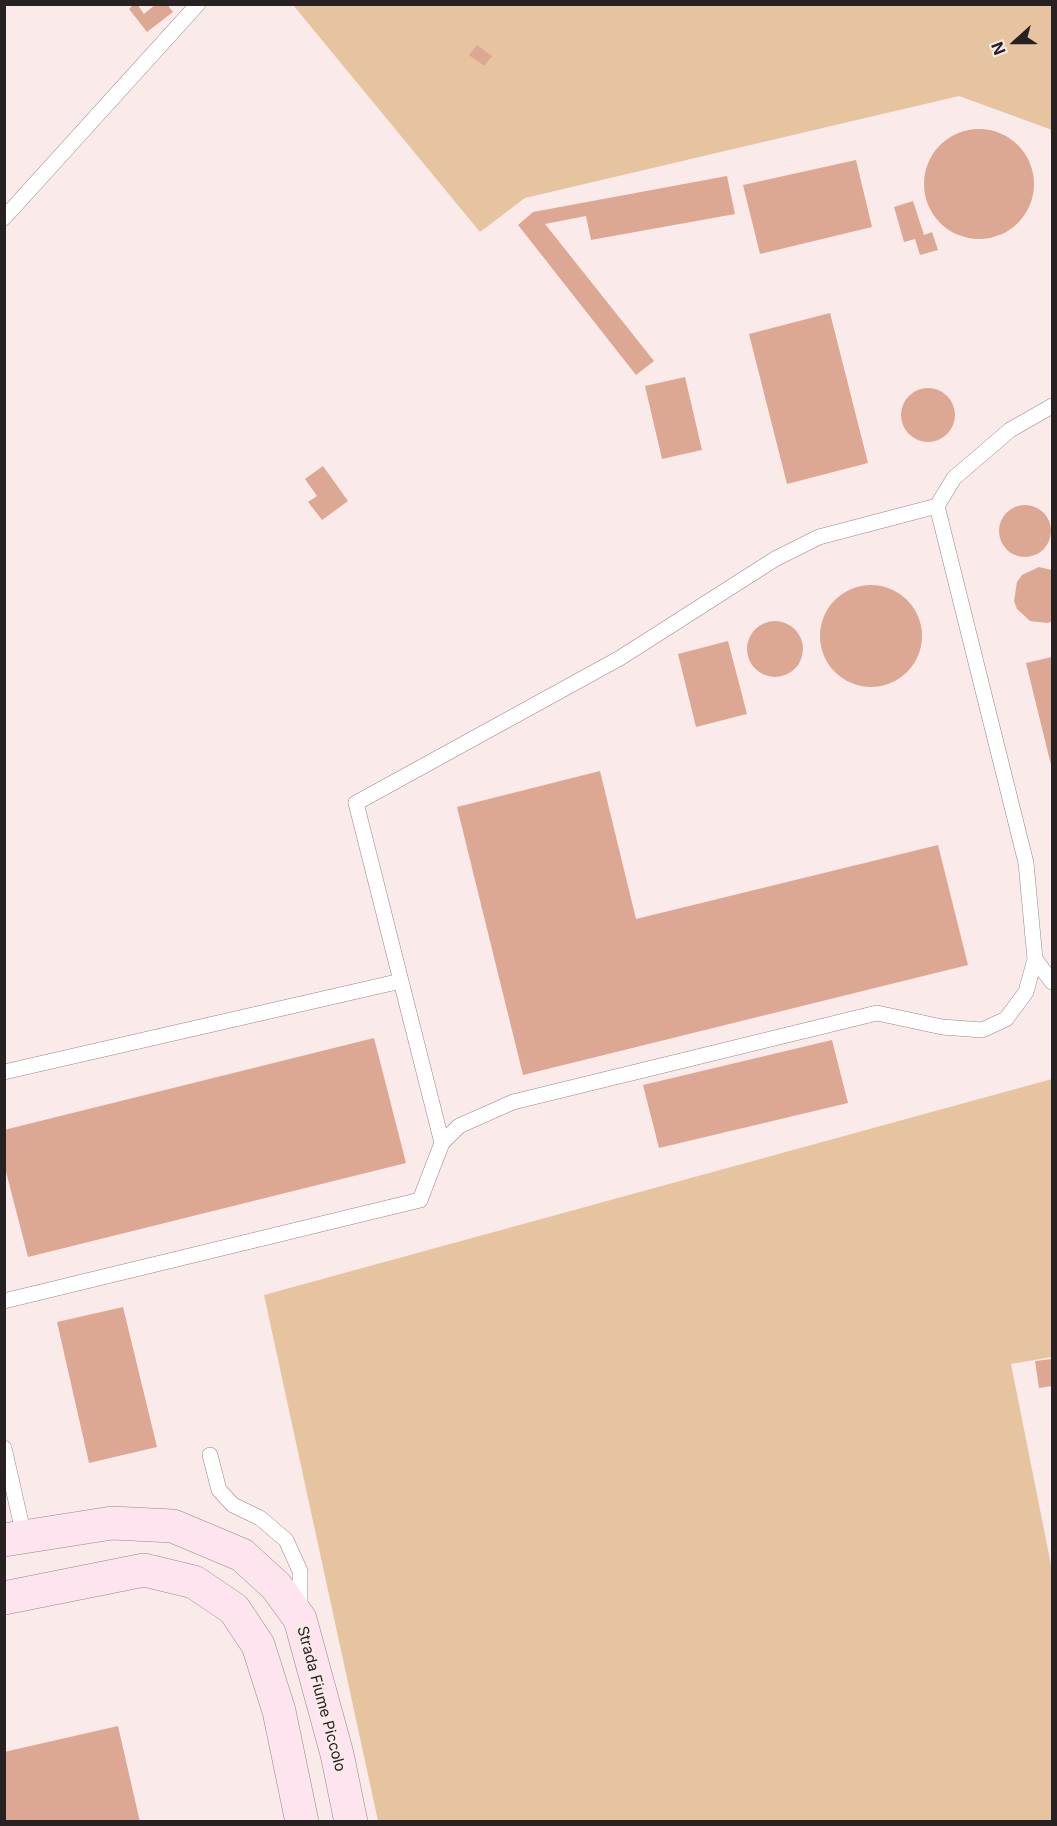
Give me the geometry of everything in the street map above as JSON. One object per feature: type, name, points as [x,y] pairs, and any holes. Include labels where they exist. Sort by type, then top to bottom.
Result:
[{"type":"main road","name":"Strada Fiume Piccolo","points":[[14,1538],[112,1523],[173,1526],[242,1555],[276,1586],[300,1619],[337,1754],[351,1821]]},
{"type":"main road","points":[[4,1598],[144,1570],[194,1582],[234,1610],[258,1645],[279,1711],[302,1821]]},
{"type":"lane","points":[[4,218],[198,4]]},
{"type":"lane","points":[[4,1301],[420,1200],[442,1143],[459,1126],[513,1102],[877,1013],[942,1027],[982,1030],[1006,1019],[1026,992],[1035,959],[1026,863],[938,506],[954,478],[1010,430],[1053,406]]},
{"type":"lane","points":[[442,1143],[356,803],[620,658],[775,559],[819,537],[938,506]]},
{"type":"lane","points":[[1035,959],[1053,982]]},
{"type":"lane","points":[[4,1072],[401,981]]},
{"type":"lane","points":[[4,1448],[14,1538]]},
{"type":"lane","points":[[210,1455],[219,1490],[233,1505],[260,1518],[286,1540],[300,1571],[300,1619]]},
{"type":"shaded area","points":[[293,5],[1052,5],[1052,130],[959,96],[525,198],[480,232]]},
{"type":"shaded area","points":[[1052,1079],[1052,1357],[1011,1364],[1052,1570],[1052,1821],[378,1821],[264,1295]]},
{"type":"building","points":[[137,4],[144,14],[156,4],[167,4],[173,12],[147,32],[129,9]]},
{"type":"building","points":[[477,45],[492,56],[484,66],[469,55]]},
{"type":"building","points":[[979,129],[1000,133],[1018,145],[1030,163],[1034,184],[1030,205],[1018,223],[1000,235],[979,239],[958,235],[940,223],[928,205],[924,184],[928,163],[940,145],[958,133]]},
{"type":"building","points":[[856,160],[872,227],[760,254],[743,185]]},
{"type":"building","points":[[727,176],[735,214],[591,240],[586,216],[545,224],[654,361],[636,375],[518,225],[533,212]]},
{"type":"building","points":[[913,201],[924,235],[932,232],[938,250],[920,255],[915,239],[904,242],[894,207]]},
{"type":"building","points":[[830,313],[868,463],[787,484],[749,334]]},
{"type":"building","points":[[685,377],[702,450],[662,459],[645,386]]},
{"type":"building","points":[[923,388],[933,388],[943,392],[951,400],[955,415],[951,430],[943,438],[933,442],[923,442],[913,438],[905,430],[901,420],[901,410],[905,400],[913,392]]},
{"type":"building","points":[[323,466],[348,501],[322,520],[308,502],[317,496],[305,479]]},
{"type":"building","points":[[1025,505],[1035,507],[1043,513],[1049,521],[1051,531],[1049,541],[1043,549],[1035,555],[1025,557],[1015,555],[1007,549],[1001,541],[999,531],[1001,521],[1007,513],[1015,507]]},
{"type":"building","points":[[1039,567],[1052,570],[1052,621],[1048,623],[1030,621],[1017,609],[1014,601],[1017,582],[1022,575]]},
{"type":"building","points":[[871,585],[891,589],[907,600],[918,616],[922,636],[918,656],[907,672],[891,683],[871,687],[851,683],[835,672],[824,656],[820,636],[824,616],[835,600],[851,589]]},
{"type":"building","points":[[769,621],[781,621],[791,625],[799,633],[803,649],[799,665],[791,673],[781,677],[769,677],[759,673],[751,665],[747,655],[747,643],[751,633],[759,625]]},
{"type":"building","points":[[728,641],[747,714],[696,727],[678,654]]},
{"type":"building","points":[[1052,657],[1052,769],[1026,663]]},
{"type":"building","points":[[600,771],[636,919],[938,845],[968,965],[523,1075],[457,807]]},
{"type":"building","points":[[374,1038],[406,1163],[28,1257],[4,1164],[4,1130]]},
{"type":"building","points":[[832,1040],[848,1103],[659,1148],[643,1085]]},
{"type":"building","points":[[123,1307],[157,1447],[89,1463],[57,1322]]},
{"type":"building","points":[[1052,1359],[1052,1386],[1039,1388],[1035,1361]]},
{"type":"building","points":[[118,1726],[140,1822],[4,1822],[4,1752]]}]
